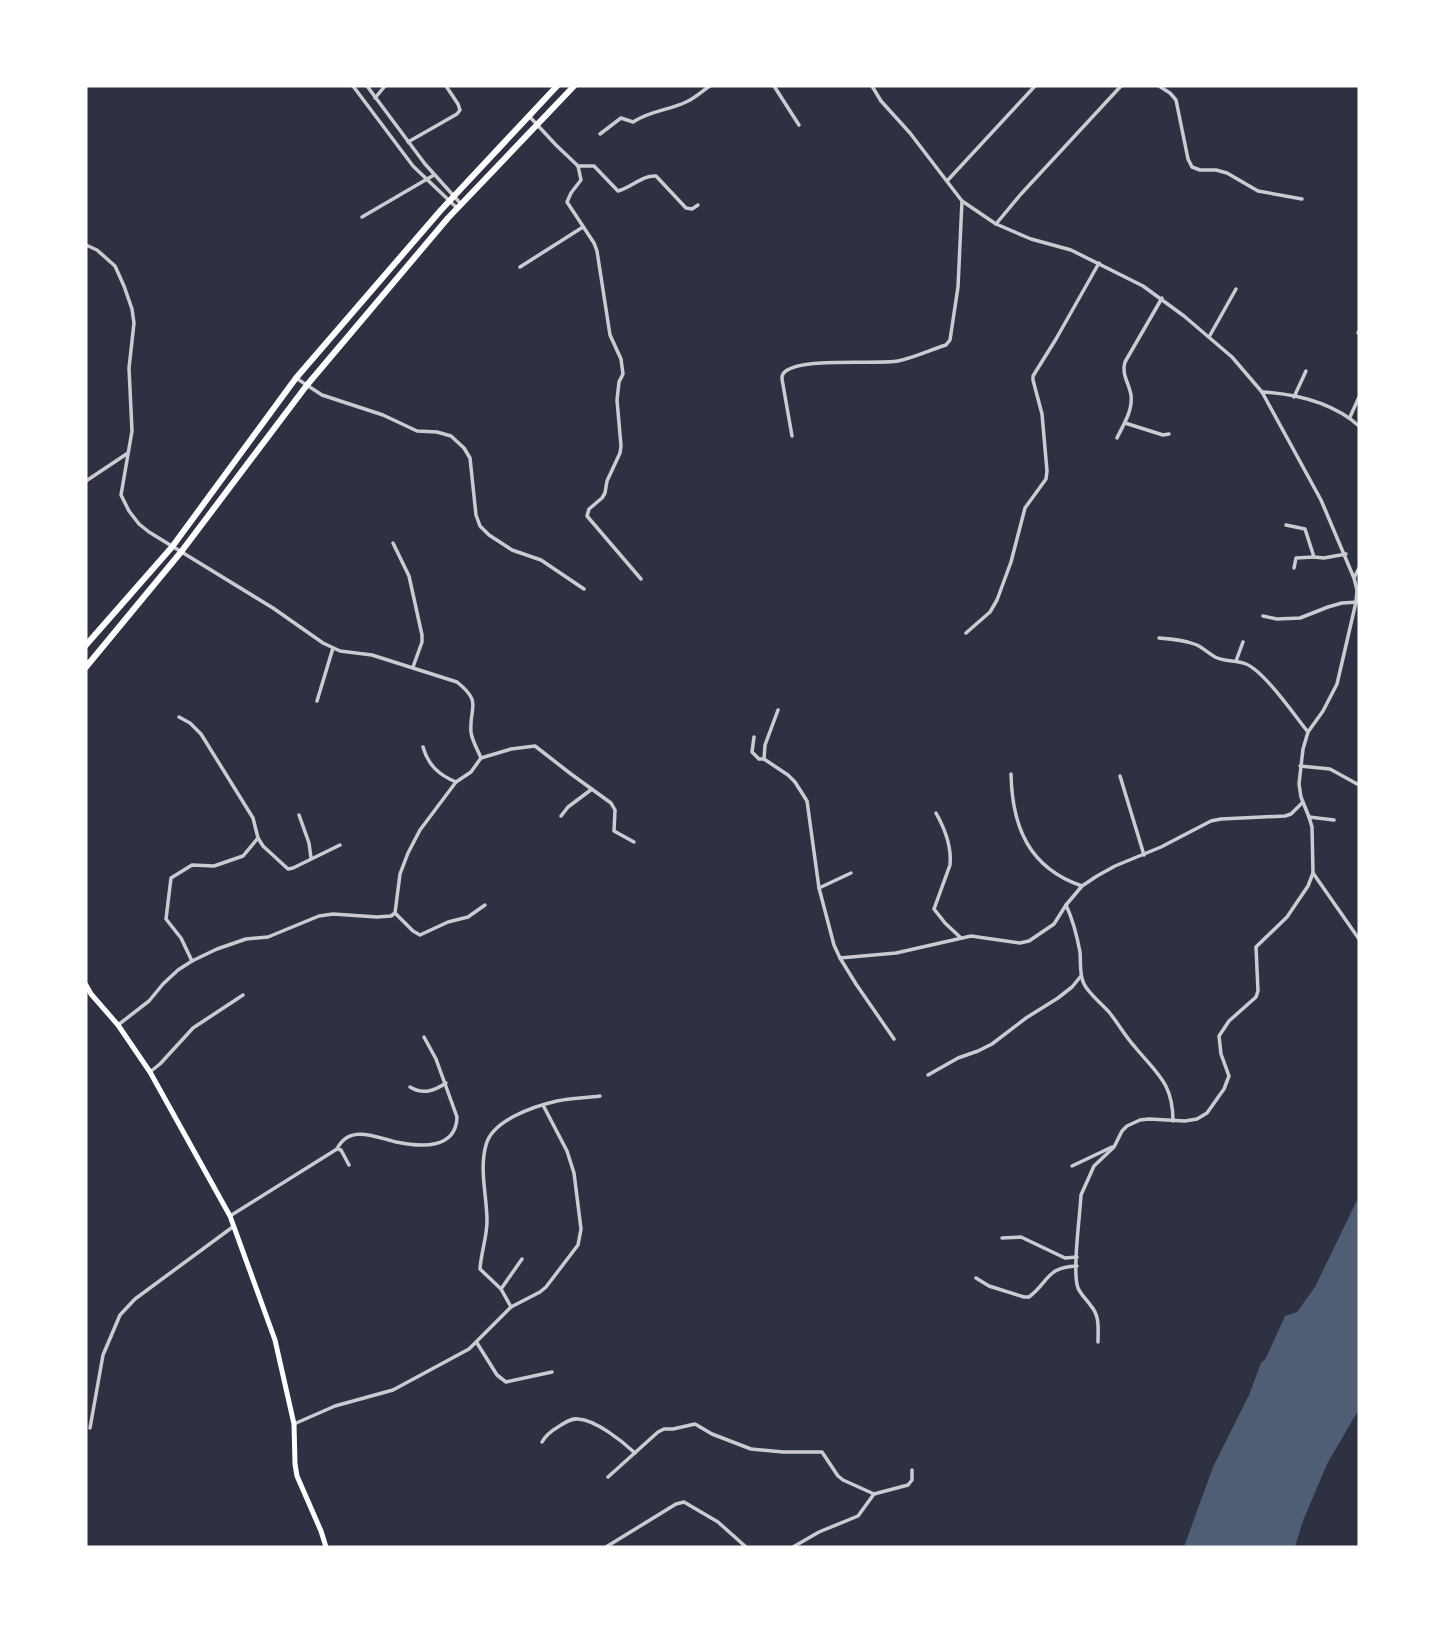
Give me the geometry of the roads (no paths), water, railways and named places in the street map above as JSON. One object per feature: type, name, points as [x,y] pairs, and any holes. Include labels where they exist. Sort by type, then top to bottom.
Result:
[{"type":"main road","points":[[86,645],[172,547],[296,378],[452,199],[558,86]]},
{"type":"main road","points":[[86,667],[181,552],[307,385],[459,206],[575,86]]},
{"type":"main road","points":[[354,310],[364,319]]},
{"type":"main road","points":[[86,985],[150,1072],[230,1216],[275,1340],[294,1424],[295,1464],[326,1547]]},
{"type":"street","points":[[352,86],[414,166],[459,206]]},
{"type":"street","points":[[367,86],[452,199]]},
{"type":"street","points":[[375,97],[385,86]]},
{"type":"street","points":[[408,142],[460,110],[446,86]]},
{"type":"street","points":[[600,134],[621,118],[632,122],[645,114],[678,106],[710,86]]},
{"type":"street","points":[[774,86],[799,125]]},
{"type":"street","points":[[872,86],[881,101],[910,133],[962,201],[996,224],[1031,239],[1071,250],[1143,286],[1162,298],[1231,357],[1262,392],[1321,500],[1346,555],[1357,590],[1358,602],[1337,684],[1308,732],[1300,766],[1302,803],[1312,827],[1313,873],[1308,886],[1287,917],[1256,947],[1256,997],[1229,1021],[1219,1035],[1221,1054],[1229,1076],[1224,1089],[1202,1116],[1185,1121],[1149,1119],[1133,1123],[1122,1131],[1114,1147],[1094,1167],[1084,1185],[1077,1257],[1078,1289],[1097,1317],[1098,1342]]},
{"type":"street","points":[[947,181],[1035,86]]},
{"type":"street","points":[[996,224],[1121,86]]},
{"type":"street","points":[[1159,86],[1176,100],[1192,167],[1227,173],[1258,191],[1302,199]]},
{"type":"street","points":[[529,116],[578,166],[581,180],[570,193],[567,202],[597,251],[610,335],[621,359],[622,374],[617,400],[620,453],[607,481],[605,493],[589,509],[587,516],[641,579]]},
{"type":"street","points":[[578,166],[594,166],[618,191],[651,175],[656,176],[686,208],[692,209],[698,205]]},
{"type":"street","points":[[362,217],[434,175]]},
{"type":"street","points":[[792,436],[782,379],[786,371],[825,362],[899,361],[946,345],[950,340],[958,286],[962,201]]},
{"type":"street","points":[[520,267],[583,227]]},
{"type":"street","points":[[86,245],[97,250],[115,266],[132,309],[134,323],[129,368],[132,431],[121,495],[139,524],[333,648],[372,655],[457,682],[472,698],[472,734],[481,758]]},
{"type":"street","points":[[966,633],[990,612],[997,600],[1011,562],[1025,508],[1046,479],[1041,414],[1033,376],[1099,263]]},
{"type":"street","points":[[1209,337],[1236,289]]},
{"type":"street","points":[[1116,439],[1125,423],[1131,397],[1123,368],[1162,298]]},
{"type":"street","points":[[1294,397],[1306,371]]},
{"type":"street","points":[[296,378],[322,395],[383,415],[417,431],[451,436],[470,458],[476,515],[480,526],[512,550],[541,561],[584,589]]},
{"type":"street","points":[[1262,392],[1325,405],[1359,426]]},
{"type":"street","points":[[1350,418],[1359,397]]},
{"type":"street","points":[[1125,423],[1163,435],[1169,434]]},
{"type":"street","points":[[86,481],[129,451]]},
{"type":"street","points":[[1286,525],[1305,529],[1314,557]]},
{"type":"street","points":[[393,543],[409,576],[422,635],[413,667]]},
{"type":"street","points":[[1293,569],[1296,558],[1346,555]]},
{"type":"street","points":[[1354,578],[1359,568]]},
{"type":"street","points":[[1262,616],[1278,619],[1300,618],[1328,607],[1358,602]]},
{"type":"street","points":[[1159,638],[1187,641],[1215,657],[1247,664],[1308,732]]},
{"type":"street","points":[[1236,662],[1243,642]]},
{"type":"street","points":[[317,701],[333,648]]},
{"type":"street","points":[[764,759],[765,745],[778,710]]},
{"type":"street","points":[[179,717],[190,723],[212,749],[253,818],[258,838],[265,849],[288,869],[340,845]]},
{"type":"street","points":[[754,737],[752,752],[759,759],[764,759],[788,775],[807,802],[819,888],[839,958],[894,1039]]},
{"type":"street","points":[[395,913],[400,874],[420,830],[456,782],[471,772],[481,758],[510,749],[535,746],[611,803],[614,806],[614,831],[634,842]]},
{"type":"street","points":[[423,747],[433,768],[456,782]]},
{"type":"street","points":[[1300,766],[1330,769],[1359,785]]},
{"type":"street","points":[[1011,774],[1011,793],[1022,837],[1032,852],[1060,876],[1082,886]]},
{"type":"street","points":[[1120,776],[1144,855]]},
{"type":"street","points":[[561,816],[592,789]]},
{"type":"street","points":[[839,958],[896,953],[961,938],[977,937],[1020,943],[1029,941],[1054,924],[1082,886],[1115,866],[1144,855],[1211,821],[1284,816],[1292,814],[1302,803]]},
{"type":"street","points":[[936,813],[945,833],[951,859],[934,909],[961,938]]},
{"type":"street","points":[[299,815],[309,843],[311,859]]},
{"type":"street","points":[[1310,817],[1334,820]]},
{"type":"street","points":[[192,961],[181,938],[166,919],[171,878],[192,865],[219,865],[243,856],[258,838]]},
{"type":"street","points":[[819,888],[851,873]]},
{"type":"street","points":[[1313,873],[1359,939]]},
{"type":"street","points":[[395,913],[413,931],[420,934],[468,917],[485,905]]},
{"type":"street","points":[[1066,905],[1080,952],[1084,985],[1111,1014],[1134,1047],[1163,1080],[1173,1107],[1172,1121]]},
{"type":"street","points":[[118,1026],[149,1000],[178,970],[232,943],[268,937],[319,916],[333,914],[377,917],[395,913]]},
{"type":"street","points":[[928,1075],[958,1058],[992,1044],[1058,998],[1081,976]]},
{"type":"street","points":[[150,1072],[193,1028],[243,995]]},
{"type":"street","points":[[230,1216],[357,1134],[418,1144],[436,1143],[450,1137],[457,1126],[457,1117],[446,1083],[424,1037]]},
{"type":"street","points":[[410,1087],[421,1092],[434,1090],[446,1083]]},
{"type":"street","points":[[511,1307],[501,1289],[480,1269],[487,1219],[483,1183],[486,1144],[493,1131],[512,1117],[558,1101],[600,1096]]},
{"type":"street","points":[[294,1424],[335,1406],[393,1390],[469,1349],[511,1307],[546,1287],[574,1250],[581,1229],[567,1151],[543,1105]]},
{"type":"street","points":[[1072,1166],[1114,1147]]},
{"type":"street","points":[[337,1149],[341,1150],[349,1165]]},
{"type":"street","points":[[90,1428],[103,1354],[120,1315],[135,1299],[234,1226]]},
{"type":"street","points":[[1002,1238],[1021,1237],[1065,1258],[1077,1257]]},
{"type":"street","points":[[501,1289],[522,1259]]},
{"type":"street","points":[[976,1278],[989,1286],[1029,1297],[1054,1272],[1066,1266],[1077,1266]]},
{"type":"street","points":[[477,1343],[500,1379],[506,1382],[552,1372]]},
{"type":"street","points":[[542,1442],[550,1432],[570,1420],[578,1419],[600,1427],[635,1453]]},
{"type":"street","points":[[608,1477],[664,1429],[695,1424],[712,1434],[751,1449],[822,1452],[843,1480],[874,1493],[908,1485],[912,1480],[912,1470]]},
{"type":"street","points":[[793,1547],[819,1532],[858,1516],[874,1493]]},
{"type":"street","points":[[606,1547],[680,1502],[697,1508],[718,1522],[746,1547]]},
{"type":"water","points":[[1359,1196],[1359,1409],[1327,1464],[1295,1547],[1184,1547],[1213,1467],[1249,1395],[1261,1363],[1266,1358],[1285,1316],[1297,1312],[1315,1287]]}]
